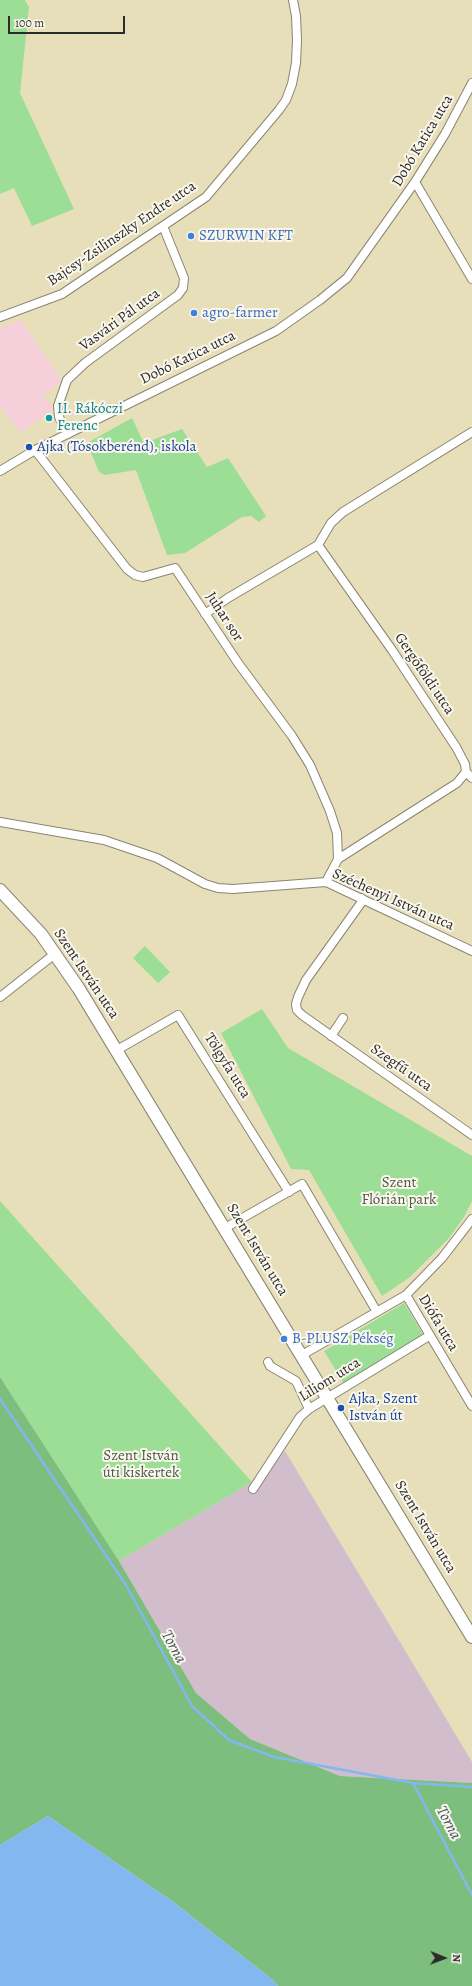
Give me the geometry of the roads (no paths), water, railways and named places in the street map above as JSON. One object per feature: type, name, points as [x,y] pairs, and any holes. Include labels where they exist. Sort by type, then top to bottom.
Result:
[{"type":"main road","name":"Szent István utca","points":[[0,890],[41,934],[56,953],[117,1050],[472,1637]]},
{"type":"street","name":"Bajcsy-Zsilinszky Endre utca","points":[[0,317],[62,294],[206,197],[280,110],[286,100],[292,84],[296,63],[296,16],[293,0]]},
{"type":"street","name":"Dobó Katica utca","points":[[0,471],[35,450],[276,331],[320,300],[347,278],[415,182],[445,134],[472,84]]},
{"type":"street","points":[[415,182],[472,279]]},
{"type":"street","name":"Vasvári Pál utca","points":[[68,434],[59,417],[58,406],[67,380],[85,363],[178,295],[183,288],[184,278],[164,226]]},
{"type":"street","points":[[205,614],[228,598],[318,545],[331,523],[343,512],[472,432]]},
{"type":"street","name":"Juhar sor","points":[[35,450],[127,569],[135,575],[143,577],[175,568],[238,664],[292,736],[310,765],[333,818],[337,833],[338,859]]},
{"type":"street","name":"Gergőföldi utca","points":[[318,545],[435,714],[456,747],[465,764],[466,772]]},
{"type":"street","points":[[326,882],[338,859],[457,783],[466,772],[472,778]]},
{"type":"street","name":"Széchenyi István utca","points":[[0,822],[77,834],[104,840],[157,858],[205,884],[218,888],[233,889],[326,882],[472,951]]},
{"type":"street","name":"Szegfű utca","points":[[361,898],[361,904],[306,980],[296,1004],[297,1010],[331,1036],[472,1135]]},
{"type":"street","points":[[0,997],[56,953]]},
{"type":"street","name":"Tölgyfa utca","points":[[117,1050],[178,1015],[289,1192]]},
{"type":"street","points":[[331,1036],[343,1018]]},
{"type":"street","points":[[225,1228],[302,1184],[377,1312]]},
{"type":"street","points":[[302,1355],[406,1295],[442,1258],[472,1219]]},
{"type":"street","name":"Diófa utca","points":[[406,1295],[472,1406]]},
{"type":"street","name":"Liliom utca","points":[[253,1489],[300,1417],[309,1409],[430,1336]]},
{"type":"street","points":[[268,1362],[270,1366],[296,1381],[309,1409]]},
{"type":"water","points":[[48,1816],[172,1901],[273,1980],[278,1986],[0,1986],[0,1845]]},
{"type":"waterway","name":"Torna","points":[[0,1399],[126,1585],[192,1706],[229,1740],[274,1757],[413,1783],[472,1787]]},
{"type":"waterway","name":"Torna","points":[[413,1783],[472,1895]]},
{"type":"place","name":"SZURWIN KFT","points":[[191,236]]},
{"type":"place","name":"agro-farmer","points":[[194,313]]},
{"type":"place","name":"II. Rákóczi Ferenc","points":[[49,418]]},
{"type":"place","name":"Ajka (Tósokberénd), iskola","points":[[29,447]]},
{"type":"place","name":"B-PLUSZ Pékség","points":[[284,1339]]},
{"type":"place","name":"Ajka, Szent István út","points":[[341,1408]]},
{"type":"park label","name":"Szent Flórián park","points":[[399,1192]]},
{"type":"park label","name":"Szent István úti kiskertek","points":[[141,1464]]}]
